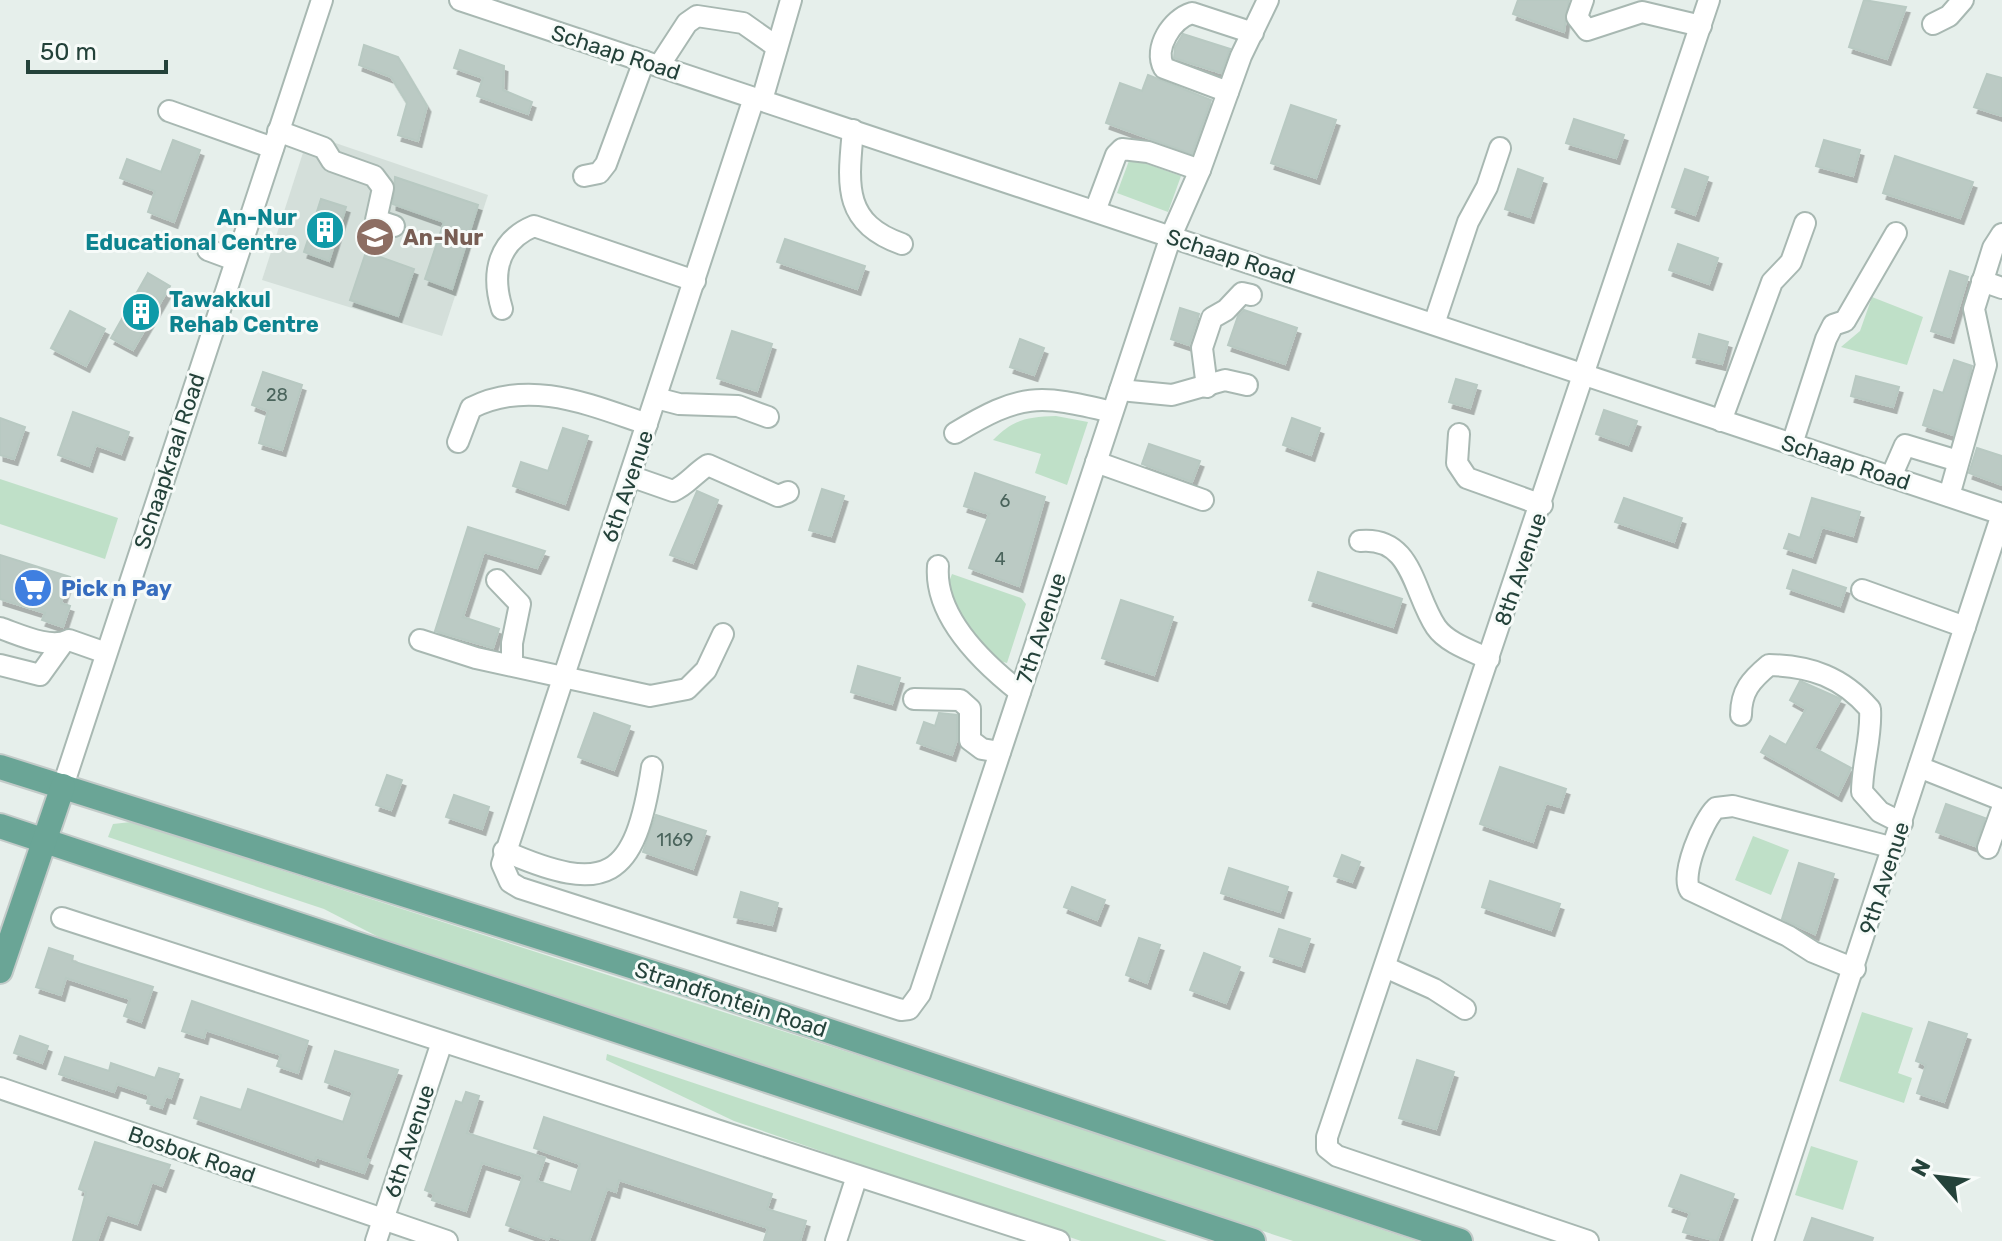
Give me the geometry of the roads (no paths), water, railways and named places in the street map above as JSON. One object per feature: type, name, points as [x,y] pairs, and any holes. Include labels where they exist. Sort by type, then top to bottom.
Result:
[{"type":"main road","name":"Strandfontein Road","points":[[0,767],[688,984],[1460,1241]]},
{"type":"main road","points":[[0,971],[63,786]]},
{"type":"main road","points":[[0,826],[1253,1241]]},
{"type":"street","name":"Schaapkraal Road","points":[[63,786],[322,0]]},
{"type":"street","name":"Schaap Road","points":[[460,0],[2002,514]]},
{"type":"street","name":"6th Avenue","points":[[504,873],[504,851],[791,0]]},
{"type":"street","name":"7th Avenue","points":[[504,873],[520,888],[901,1010],[909,1009],[920,994],[1171,236],[1268,0]]},
{"type":"street","points":[[1583,0],[1577,17],[1587,30],[1638,6],[1701,26]]},
{"type":"street","name":"8th Avenue","points":[[1588,1241],[1337,1156],[1327,1148],[1327,1137],[1542,505],[1709,0]]},
{"type":"street","points":[[1933,24],[1949,16],[1963,0]]},
{"type":"street","points":[[1228,92],[1164,68],[1161,55],[1170,28],[1175,21],[1192,13],[1253,33]]},
{"type":"street","points":[[584,176],[599,173],[606,164],[652,64],[687,23],[697,16],[743,23],[777,47]]},
{"type":"street","points":[[169,111],[276,140],[324,148],[332,161],[374,176],[383,188],[376,220],[394,226]]},
{"type":"street","points":[[853,130],[849,180],[852,203],[865,224],[882,237],[902,244]]},
{"type":"street","points":[[1434,324],[1468,222],[1487,187],[1500,148]]},
{"type":"street","points":[[1095,211],[1116,155],[1122,149],[1148,152],[1200,170]]},
{"type":"street","points":[[1721,421],[1772,282],[1791,262],[1805,223]]},
{"type":"street","points":[[502,309],[495,284],[504,252],[515,234],[534,226],[695,281]]},
{"type":"street","points":[[1792,444],[1826,339],[1833,325],[1845,321],[1896,233]]},
{"type":"street","points":[[1949,496],[1986,365],[1974,309],[1993,248],[2002,234]]},
{"type":"street","points":[[208,250],[235,260]]},
{"type":"street","points":[[1982,281],[2002,288]]},
{"type":"street","points":[[1207,387],[1202,348],[1212,318],[1226,310],[1242,293],[1251,295]]},
{"type":"street","points":[[1120,390],[1172,395],[1225,380],[1247,385]]},
{"type":"street","points":[[458,442],[471,408],[493,397],[552,394],[647,424]]},
{"type":"street","points":[[656,398],[679,404],[738,406],[768,417]]},
{"type":"street","points":[[955,433],[997,407],[1017,401],[1069,402],[1112,412]]},
{"type":"street","points":[[1459,434],[1457,463],[1467,478],[1542,505]]},
{"type":"street","points":[[1891,477],[1905,445],[1958,461]]},
{"type":"street","points":[[1096,462],[1203,500]]},
{"type":"street","points":[[630,476],[673,491],[685,486],[692,475],[708,465],[778,496],[788,492]]},
{"type":"street","name":"9th Avenue","points":[[1763,1241],[1855,969],[2002,514]]},
{"type":"street","points":[[1360,541],[1379,542],[1397,550],[1415,578],[1436,626],[1454,642],[1489,659]]},
{"type":"street","points":[[938,566],[939,595],[967,640],[1020,692]]},
{"type":"street","points":[[497,580],[520,604],[512,643],[512,664]]},
{"type":"street","points":[[1862,590],[1965,627]]},
{"type":"street","points":[[0,628],[39,641],[63,643]]},
{"type":"street","points":[[420,640],[476,658],[563,674],[650,696],[687,689],[706,670],[723,634]]},
{"type":"street","points":[[0,665],[40,675],[63,643],[69,640],[106,653]]},
{"type":"street","points":[[1741,715],[1741,702],[1749,682],[1769,665],[1795,666],[1835,678],[1870,709],[1872,738],[1862,769],[1862,792],[1880,812],[1902,823]]},
{"type":"street","points":[[914,699],[960,700],[970,709],[970,740],[982,749],[1000,752]]},
{"type":"street","points":[[504,851],[584,878],[613,869],[624,858],[647,803],[652,767]]},
{"type":"street","points":[[1919,767],[2002,800]]},
{"type":"street","points":[[1855,969],[1813,952],[1788,936],[1690,890],[1686,877],[1709,814],[1724,806],[1894,848]]},
{"type":"street","points":[[1988,848],[2002,809]]},
{"type":"street","points":[[62,918],[1059,1241]]},
{"type":"street","points":[[1385,967],[1408,975],[1465,1009]]},
{"type":"street","name":"6th Avenue","points":[[376,1241],[442,1042]]},
{"type":"street","name":"Bosbok Road","points":[[0,1088],[447,1241]]},
{"type":"street","points":[[836,1241],[857,1176]]},
{"type":"place","name":"An-Nur Educational Centre","points":[[325,230]]},
{"type":"place","name":"An-Nur","points":[[375,237]]},
{"type":"place","name":"Tawakkul Rehab Centre","points":[[141,312]]},
{"type":"place","name":"Pick n Pay","points":[[33,588]]}]
